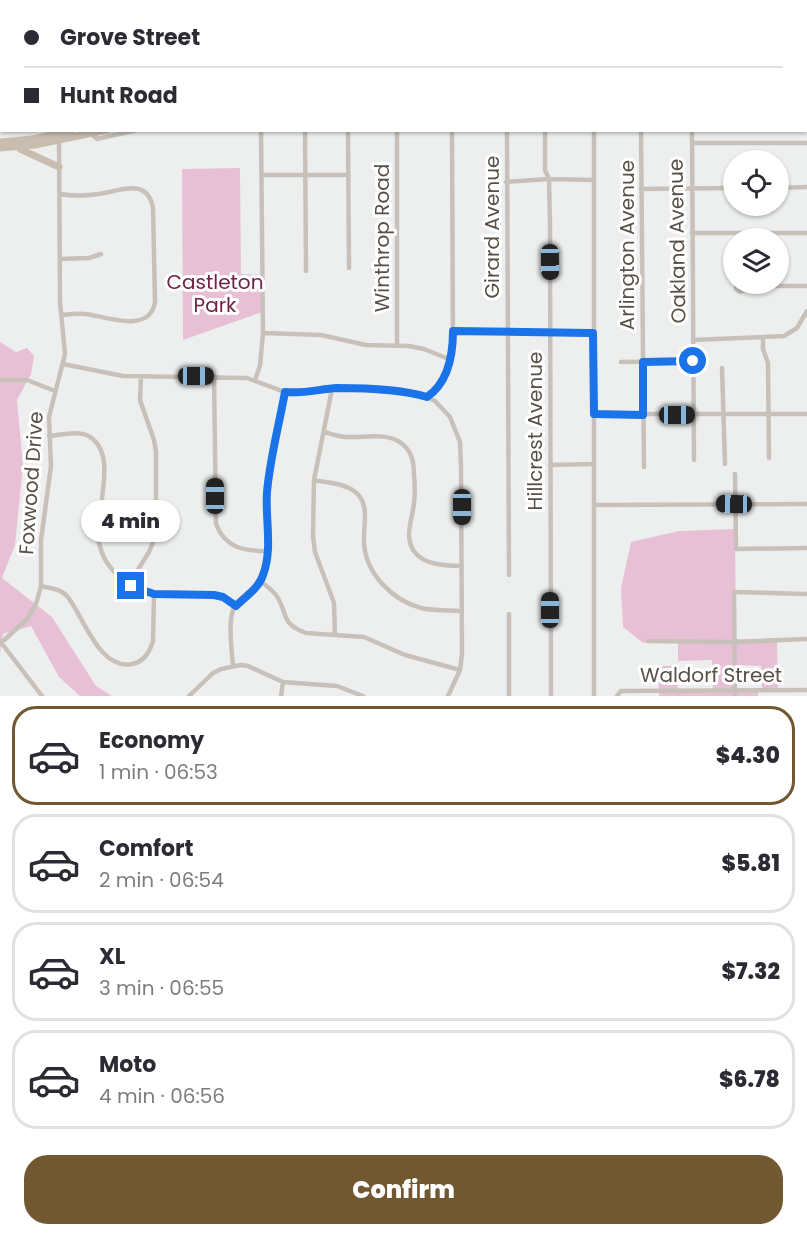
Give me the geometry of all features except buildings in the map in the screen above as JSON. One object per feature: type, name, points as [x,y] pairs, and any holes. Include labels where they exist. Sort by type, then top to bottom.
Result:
[{"type":"main road","points":[[0,148],[15,147],[58,137],[69,132]]},
{"type":"main road","points":[[0,142],[99,132]]},
{"type":"main road","points":[[15,147],[59,167]]},
{"type":"street","points":[[91,134],[97,139],[127,132]]},
{"type":"street","points":[[255,380],[260,366],[263,333],[261,132]]},
{"type":"street","points":[[305,132],[306,271]]},
{"type":"street","points":[[348,132],[349,268]]},
{"type":"street","name":"Winthrop Road","points":[[397,132],[397,345]]},
{"type":"street","points":[[427,397],[440,386],[451,360],[453,331],[452,132]]},
{"type":"street","name":"Girard Avenue","points":[[507,132],[509,575]]},
{"type":"street","name":"Hillcrest Avenue","points":[[545,132],[545,170],[549,179],[551,696]]},
{"type":"street","points":[[594,132],[594,696]]},
{"type":"street","name":"Arlington Avenue","points":[[641,132],[644,467]]},
{"type":"street","name":"Oakland Avenue","points":[[692,132],[694,460]]},
{"type":"street","name":"Foxwood Drive","points":[[1,642],[27,619],[36,604],[41,586],[41,540],[51,466],[49,417],[65,348],[60,259],[58,137]]},
{"type":"street","points":[[692,143],[807,143]]},
{"type":"street","points":[[262,176],[348,175]]},
{"type":"street","points":[[506,182],[549,179],[594,180]]},
{"type":"street","points":[[60,194],[98,194],[134,188],[144,191],[153,208],[155,290],[153,312],[140,321],[82,314],[62,315]]},
{"type":"street","points":[[641,189],[723,188]]},
{"type":"street","points":[[789,188],[807,188]]},
{"type":"street","points":[[692,233],[807,233],[807,242]]},
{"type":"street","points":[[60,259],[89,258],[101,254]]},
{"type":"street","points":[[789,286],[807,286]]},
{"type":"street","points":[[693,340],[777,337],[797,328],[807,311]]},
{"type":"street","points":[[453,331],[593,333]]},
{"type":"street","points":[[263,333],[321,334],[366,345],[397,345],[424,349],[451,360]]},
{"type":"street","points":[[763,338],[763,349],[768,363],[769,458]]},
{"type":"street","points":[[621,362],[693,361]]},
{"type":"street","points":[[63,364],[95,372],[141,376],[232,376],[255,380],[285,392],[295,393],[332,388],[402,392],[427,397],[443,408],[450,417],[460,442],[462,566],[460,670],[448,696]]},
{"type":"street","points":[[722,368],[725,464]]},
{"type":"street","points":[[129,584],[149,552],[156,535],[156,452],[140,400],[141,376]]},
{"type":"street","points":[[214,376],[216,524],[220,533],[233,546],[246,551],[267,551]]},
{"type":"street","points":[[0,380],[27,380],[55,391]]},
{"type":"street","points":[[332,388],[314,480],[313,536],[315,552],[334,603],[335,634]]},
{"type":"street","points":[[233,666],[231,616],[236,606],[260,581],[266,565],[267,495],[285,392]]},
{"type":"street","points":[[594,414],[807,414]]},
{"type":"street","points":[[324,432],[350,437],[389,438],[403,444],[412,457],[414,465],[414,504],[409,532],[411,545],[426,562],[436,565],[462,566]]},
{"type":"street","points":[[49,436],[86,435],[96,443],[101,451],[104,470],[99,542],[106,562],[117,575],[129,584],[154,594],[214,595],[223,597],[236,606]]},
{"type":"street","points":[[550,465],[594,464]]},
{"type":"street","points":[[735,474],[736,549],[807,548]]},
{"type":"street","points":[[314,480],[344,486],[353,490],[360,497],[365,510],[364,541],[369,565],[389,590],[407,603],[420,608],[462,611]]},
{"type":"street","points":[[594,505],[807,504]]},
{"type":"street","points":[[260,581],[279,599],[284,616],[294,628],[306,633],[364,637],[405,656],[460,670]]},
{"type":"street","points":[[41,586],[58,590],[68,597],[94,641],[108,656],[124,665],[137,663],[146,656],[151,648],[154,594]]},
{"type":"street","points":[[735,693],[734,592],[807,594]]},
{"type":"street","points":[[509,614],[509,696]]},
{"type":"street","points":[[648,641],[735,642],[807,639]]},
{"type":"street","points":[[1,642],[39,695]]},
{"type":"street","points":[[189,696],[213,673],[233,666],[248,666],[283,682],[337,686],[363,696]]},
{"type":"street","points":[[281,696],[283,682]]},
{"type":"street","points":[[195,690],[201,696]]},
{"type":"street","name":"Waldorf Street","points":[[617,696],[621,691],[735,693],[807,690]]},
{"type":"green space","name":"Castleton Park","points":[[240,168],[241,274],[262,275],[262,312],[183,340],[182,169]]},
{"type":"green space","points":[[0,342],[16,352],[27,348],[34,356],[31,374],[17,400],[23,465],[15,545],[2,578],[52,617],[96,686],[112,696],[80,696],[59,677],[31,626],[3,634],[0,653]]},
{"type":"green space","points":[[735,529],[736,639],[777,640],[778,690],[762,690],[761,666],[737,665],[737,690],[758,690],[758,696],[659,696],[658,666],[677,666],[678,692],[713,691],[712,660],[678,661],[678,642],[643,643],[623,627],[621,588],[631,542],[679,531]]},
{"type":"route","points":[[131,586],[154,594],[214,595],[223,597],[236,606],[258,585],[266,565],[267,495],[285,392],[339,388],[402,392],[427,397],[440,386],[448,368],[453,348],[453,331],[593,333],[594,414],[643,415],[643,362],[693,361]]}]
